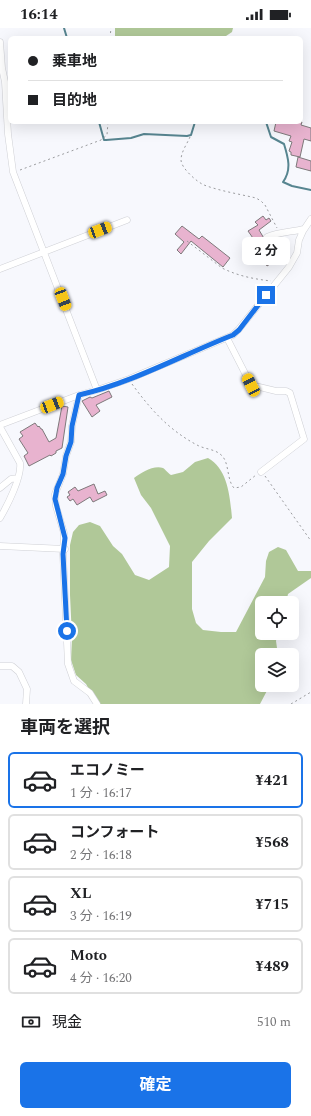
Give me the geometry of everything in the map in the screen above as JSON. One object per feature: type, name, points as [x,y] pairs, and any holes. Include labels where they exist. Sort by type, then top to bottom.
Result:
[{"type":"street","points":[[0,42],[2,68],[6,86],[8,134],[13,172],[97,390]]},
{"type":"street","points":[[0,518],[11,497],[18,478],[20,463],[2,434],[0,426],[79,395],[129,379],[233,335],[239,330],[293,260],[297,253],[299,240],[311,219]]},
{"type":"street","points":[[0,269],[127,220]]},
{"type":"street","points":[[267,236],[304,229]]},
{"type":"street","points":[[227,338],[251,385],[276,392],[286,391],[290,393],[304,439],[261,472]]},
{"type":"street","points":[[79,395],[72,426],[71,442],[66,456],[63,474],[55,494],[56,506],[64,533],[63,554],[68,664],[74,681],[90,693],[97,704]]},
{"type":"street","points":[[0,488],[12,479],[18,478]]},
{"type":"street","points":[[0,546],[64,549]]},
{"type":"street","points":[[0,666],[12,666],[19,672],[27,689],[26,704]]},
{"type":"path","points":[[13,172],[101,140],[107,135],[108,124]]},
{"type":"path","points":[[190,137],[181,161],[186,171],[202,184],[256,198],[261,201],[281,233]]},
{"type":"path","points":[[187,241],[227,271],[251,279],[278,281]]},
{"type":"path","points":[[129,379],[149,408],[164,423],[197,445],[221,454],[225,460],[227,471],[234,488],[241,487],[261,472],[311,541]]},
{"type":"path","points":[[291,704],[311,692]]},
{"type":"green space","points":[[115,28],[233,28],[232,32],[226,36],[115,36]]},
{"type":"green space","points":[[208,458],[220,469],[227,484],[232,518],[209,541],[192,562],[192,609],[196,623],[203,630],[236,632],[265,577],[266,561],[269,552],[278,547],[286,550],[298,571],[311,571],[311,578],[288,594],[288,596],[255,596],[255,640],[276,640],[277,648],[255,648],[255,692],[266,692],[260,704],[97,704],[86,684],[76,675],[71,660],[70,545],[73,532],[79,525],[90,522],[100,526],[113,546],[122,554],[135,575],[149,580],[169,567],[170,546],[151,508],[141,495],[134,478],[147,470],[159,467],[163,468],[171,475],[183,472],[195,462]]},
{"type":"building","points":[[276,124],[301,124],[311,128],[311,141],[304,139],[300,157],[291,155],[291,152],[289,151],[292,142],[289,141],[291,136],[274,131]]},
{"type":"building","points":[[298,157],[311,161],[311,171],[296,167]]},
{"type":"building","points":[[263,216],[266,220],[269,218],[271,221],[259,230],[276,260],[267,266],[253,243],[255,241],[248,231],[258,225],[255,222]]},
{"type":"building","points":[[182,226],[199,239],[202,236],[230,258],[223,267],[191,241],[181,254],[177,250],[184,242],[175,234]]},
{"type":"building","points":[[109,391],[112,397],[96,405],[100,411],[92,417],[82,401]]},
{"type":"building","points":[[62,406],[68,407],[62,448],[51,456],[50,455],[29,466],[24,456],[28,453],[19,439],[23,436],[20,432],[35,423],[42,429],[49,442],[56,438]]},
{"type":"building","points":[[94,484],[98,494],[105,491],[107,495],[93,502],[90,497],[77,505],[73,499],[70,501],[67,497],[70,495],[68,492],[75,487],[78,491]]},
{"type":"waterway","points":[[64,28],[66,36]]},
{"type":"waterway","points":[[100,124],[104,140],[131,138],[144,134],[187,136],[191,135],[194,124]]},
{"type":"waterway","points":[[267,124],[271,137],[284,144],[288,159],[288,173],[283,182],[292,186],[311,190]]},
{"type":"route","points":[[67,631],[63,554],[65,538],[56,506],[55,494],[63,474],[67,450],[71,442],[72,426],[79,395],[129,379],[233,335],[239,330],[266,295]]}]
